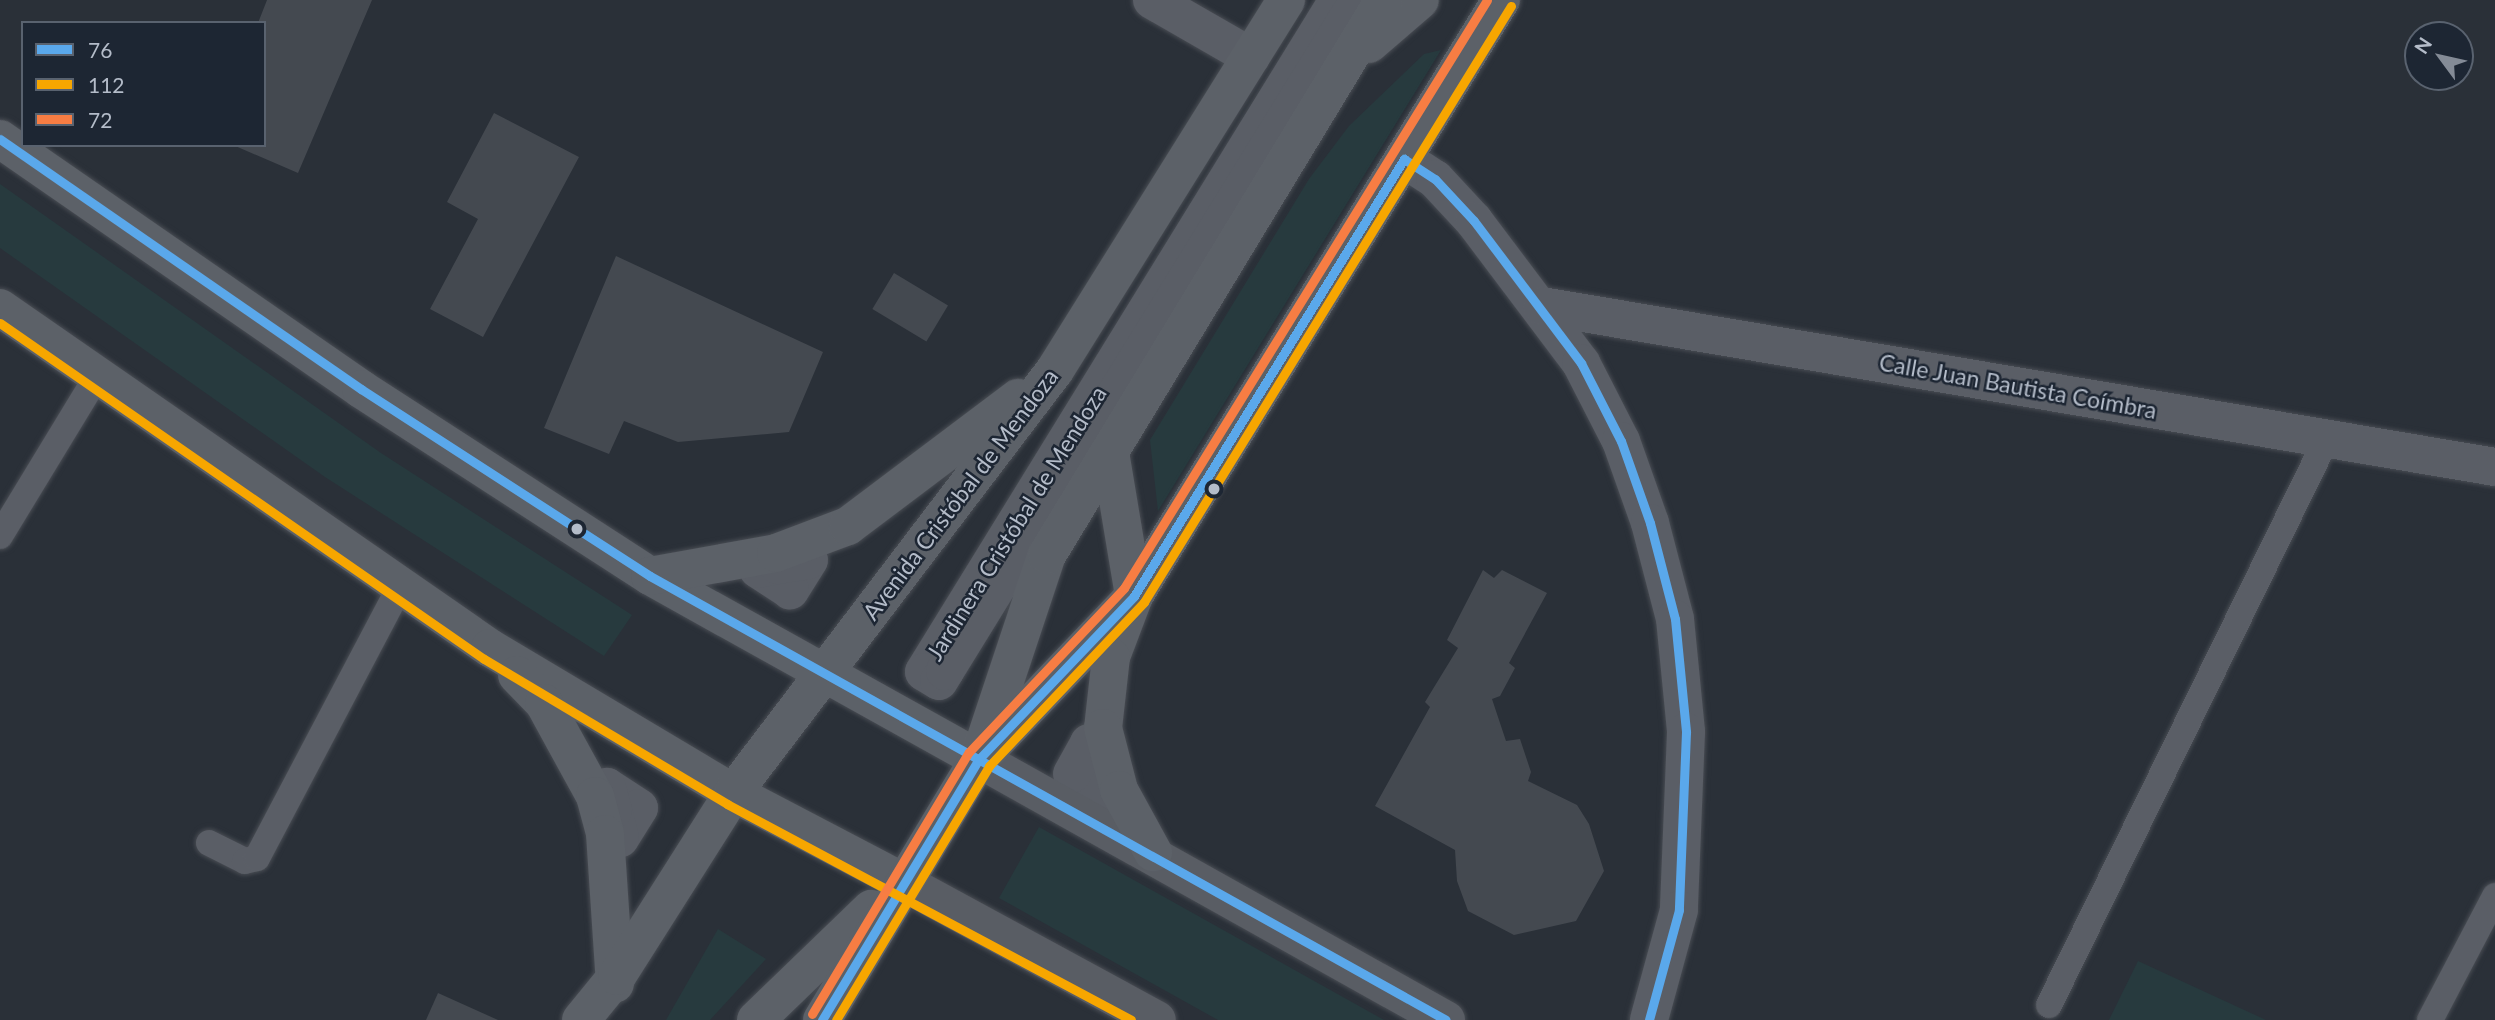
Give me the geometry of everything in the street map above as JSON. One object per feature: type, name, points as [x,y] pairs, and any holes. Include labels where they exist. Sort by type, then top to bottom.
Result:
[{"type":"main road","name":"Avenida Cristóbal de Mendoza","points":[[581,1020],[617,976],[733,793],[1055,370],[1286,0]]},
{"type":"main road","points":[[979,759],[1047,555],[1384,0]]},
{"type":"main road","points":[[1341,69],[1420,0]]},
{"type":"main road","points":[[1153,852],[1119,790],[1103,728],[1111,657],[1134,596],[1501,0]]},
{"type":"main road","points":[[0,139],[362,389],[650,576],[824,674],[1153,852],[1446,1020]]},
{"type":"main road","points":[[0,308],[96,378],[490,648],[733,793],[1157,1020]]},
{"type":"main road","points":[[650,576],[776,553],[848,526],[1055,370]]},
{"type":"main road","points":[[1110,452],[1134,596]]},
{"type":"main road","points":[[822,1020],[901,881],[979,759],[1134,596]]},
{"type":"main road","points":[[490,648],[544,703],[595,796],[605,834],[617,976]]},
{"type":"main road","points":[[756,1020],[901,881]]},
{"type":"main road","name":"Avenida Cristóbal de Mendoza","points":[[606,1020],[617,976]]},
{"type":"street","points":[[1152,0],[1251,57]]},
{"type":"street","name":"Jardinera Cristóbal de Mendoza","points":[[1338,0],[924,673],[939,681],[1359,0]]},
{"type":"street","points":[[1404,159],[1435,179],[1542,306],[1581,363],[1621,441],[1650,523],[1675,619],[1686,732],[1686,826],[1679,911],[1649,1020]]},
{"type":"street","name":"Calle Juan Bautista Coímbra","points":[[1542,306],[2495,467]]},
{"type":"lane","points":[[0,536],[96,378]]},
{"type":"lane","points":[[2049,1005],[2327,438]]},
{"type":"lane","points":[[209,843],[245,861],[257,858],[400,587]]},
{"type":"lane","points":[[2430,1020],[2495,896]]},
{"type":"green space","points":[[1441,50],[1158,511],[1150,440],[1309,179],[1349,126],[1424,54]]},
{"type":"green space","points":[[0,184],[381,453],[632,615],[604,656],[325,477],[0,248]]},
{"type":"green space","points":[[1039,827],[1384,1020],[1218,1020],[999,898]]},
{"type":"green space","points":[[718,929],[766,959],[710,1020],[666,1020]]},
{"type":"green space","points":[[2138,961],[2266,1020],[2109,1020]]},
{"type":"building","points":[[267,0],[372,0],[298,173],[238,147],[266,147],[266,21],[259,21]]},
{"type":"building","points":[[494,113],[579,157],[483,337],[430,309],[478,219],[447,202]]},
{"type":"building","points":[[616,256],[823,352],[789,432],[678,442],[624,421],[609,454],[544,428]]},
{"type":"building","points":[[894,273],[948,305],[926,341],[872,309]]},
{"type":"building","points":[[1483,570],[1494,578],[1502,570],[1547,593],[1509,663],[1515,668],[1500,696],[1492,699],[1506,741],[1520,739],[1531,772],[1528,781],[1577,805],[1589,824],[1604,871],[1576,921],[1514,935],[1468,911],[1457,881],[1455,850],[1375,806],[1430,707],[1425,702],[1458,648],[1447,640]]},
{"type":"building","points":[[438,993],[498,1020],[426,1020]]},
{"type":"transit line","name":"72","points":[[812,1014],[969,752],[1124,588],[1487,0]]},
{"type":"transit line","name":"112","points":[[836,1020],[989,766],[1144,602],[1511,6]]},
{"type":"transit line","name":"76","points":[[0,139],[361,389],[650,576],[1446,1020]]},
{"type":"transit line","name":"76","points":[[822,1020],[979,759],[1134,596],[1404,159],[1435,179],[1474,221],[1581,363],[1621,441],[1650,523],[1675,619],[1686,732],[1679,910],[1649,1020]]},
{"type":"transit line","name":"112","points":[[0,323],[484,659],[727,804],[1131,1020]]}]
